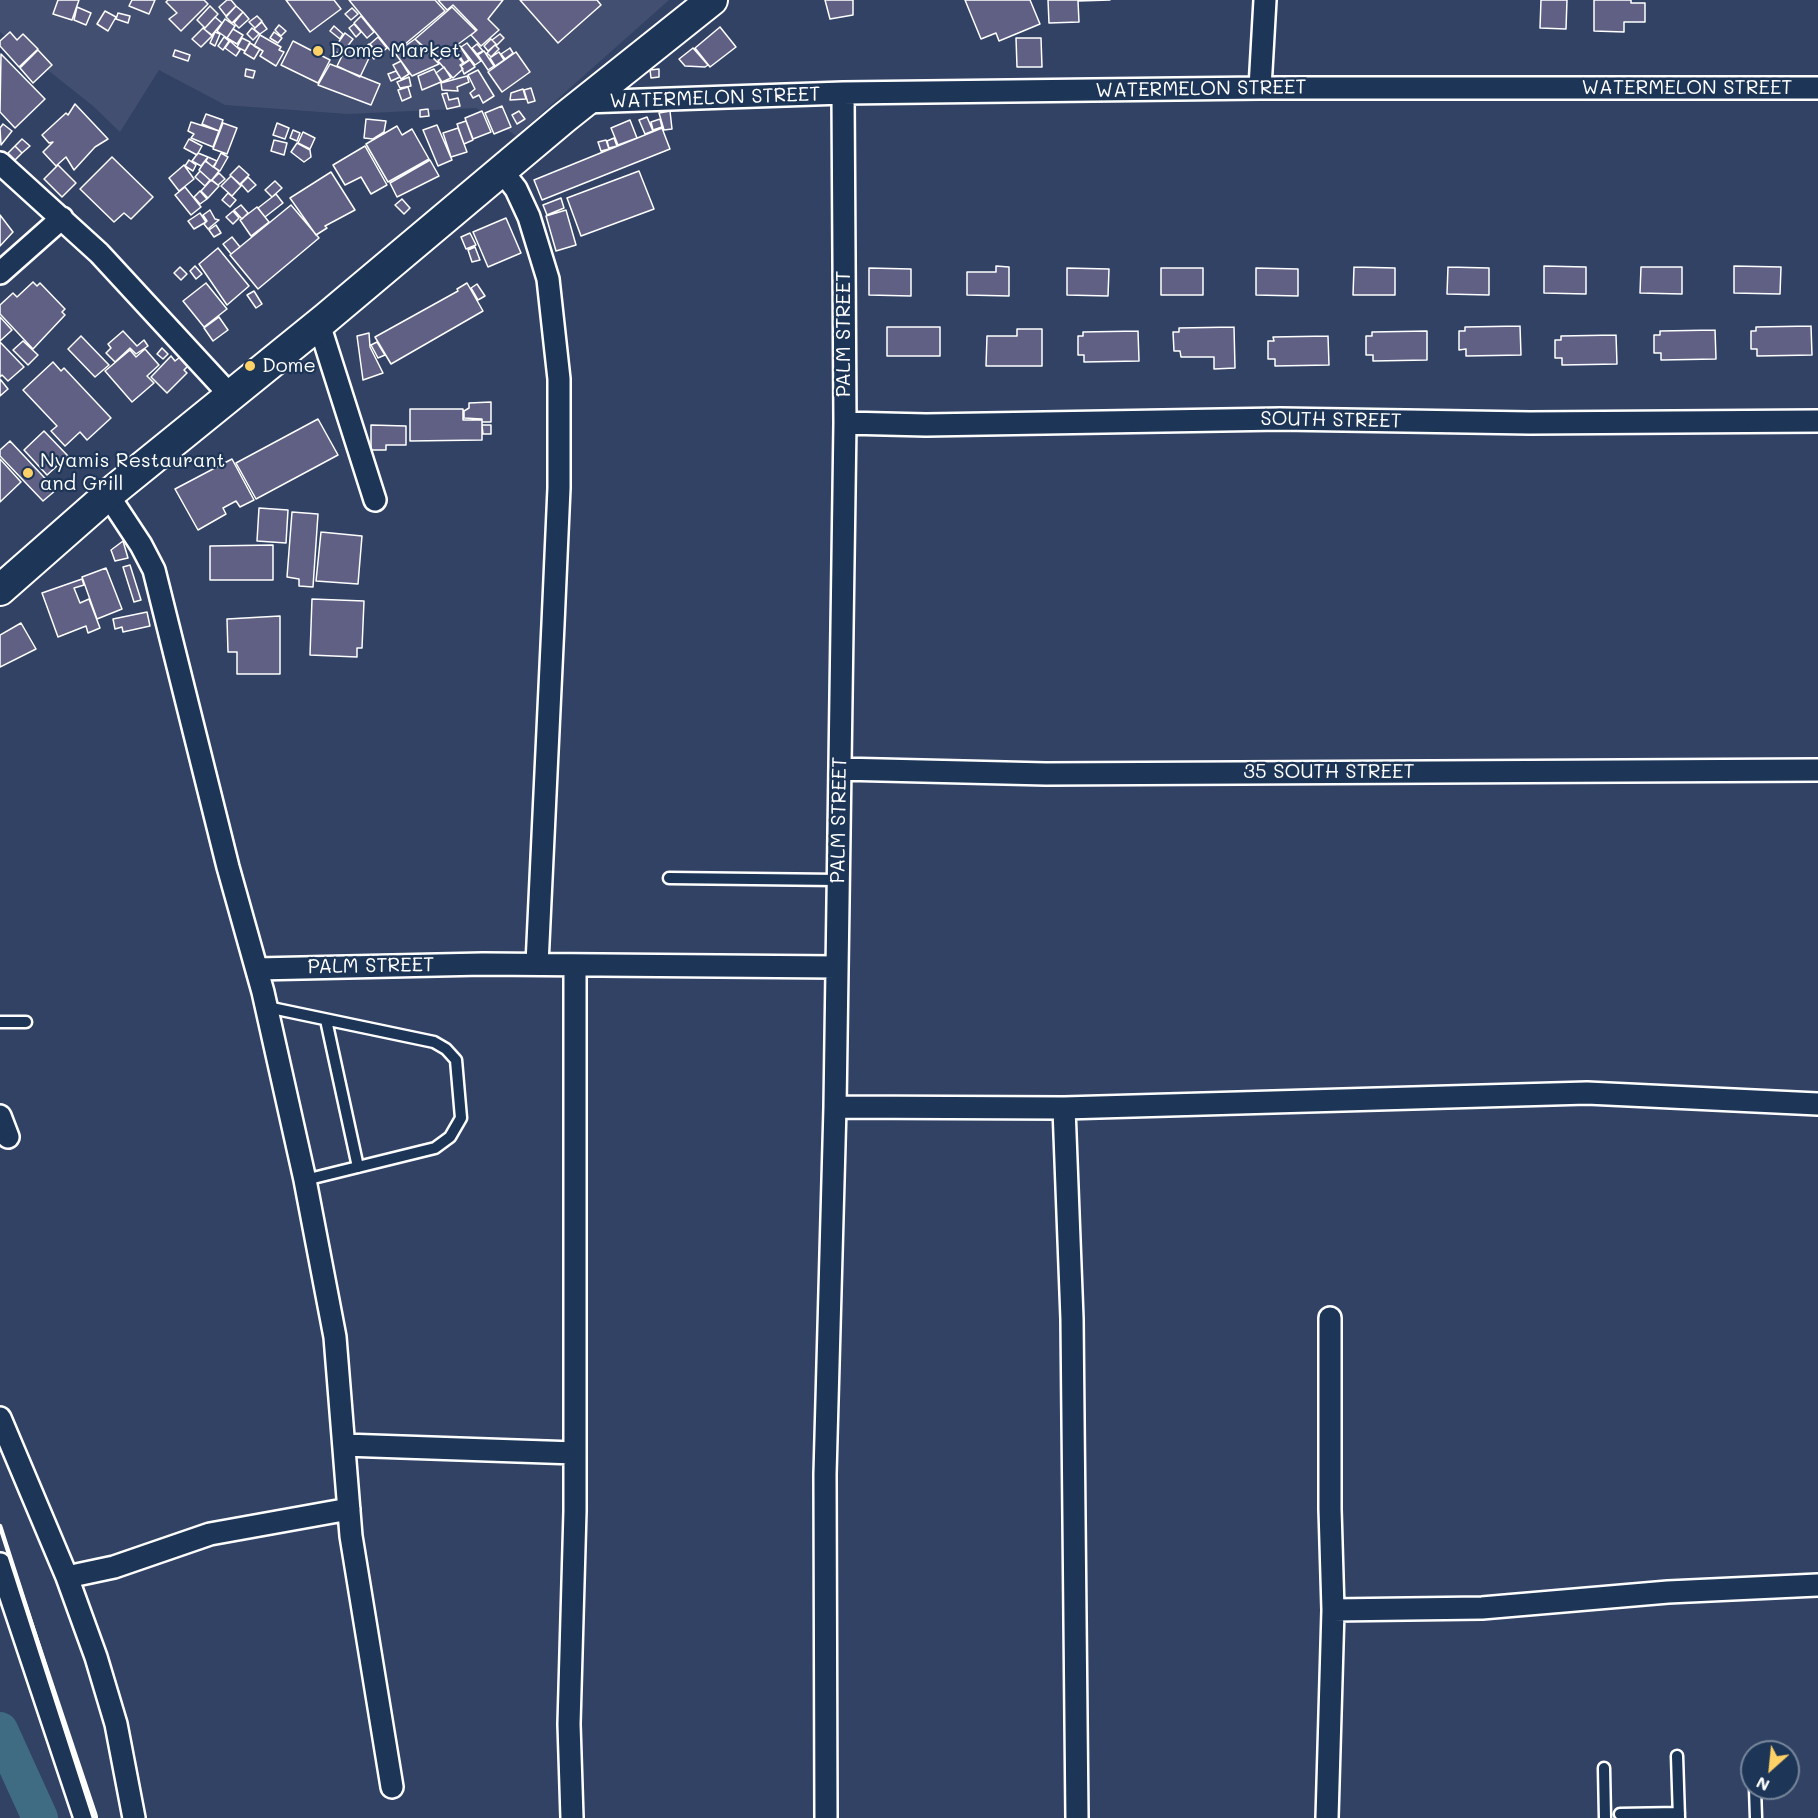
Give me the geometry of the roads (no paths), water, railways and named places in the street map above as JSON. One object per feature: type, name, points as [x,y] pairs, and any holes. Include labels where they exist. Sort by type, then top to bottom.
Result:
[{"type":"main road","points":[[0,590],[108,495],[318,324],[584,102],[712,0]]},
{"type":"street","points":[[1260,87],[1265,0]]},
{"type":"street","name":"WATERMELON STREET","points":[[584,102],[843,93],[1260,87],[1818,88]]},
{"type":"street","name":"PALM STREET","points":[[257,969],[537,964],[836,967],[844,423],[843,93]]},
{"type":"street","points":[[0,163],[99,254],[230,395]]},
{"type":"street","points":[[502,171],[516,189],[529,217],[548,279],[559,379],[554,601],[537,964]]},
{"type":"street","points":[[0,273],[62,218]]},
{"type":"street","points":[[318,324],[375,500]]},
{"type":"street","name":"SOUTH STREET","points":[[844,423],[926,425],[1281,419],[1530,423],[1818,421]]},
{"type":"street","points":[[108,495],[141,545],[154,570],[171,648],[267,1007],[305,1180],[334,1337],[351,1536],[392,1787]]},
{"type":"street","name":"35 SOUTH STREET","points":[[840,770],[1046,774],[1818,770]]},
{"type":"street","points":[[572,1818],[569,1724],[575,1454],[575,965]]},
{"type":"street","points":[[826,1818],[825,1474],[835,1107],[836,967]]},
{"type":"street","points":[[835,1107],[1064,1108],[1587,1093],[1818,1104]]},
{"type":"street","points":[[1064,1108],[1073,1342],[1077,1818]]},
{"type":"street","points":[[0,1116],[8,1137]]},
{"type":"street","points":[[1328,1818],[1333,1610],[1330,1509],[1330,1318]]},
{"type":"street","points":[[0,1418],[67,1577],[116,1724],[134,1818]]},
{"type":"street","points":[[344,1445],[575,1454]]},
{"type":"street","points":[[67,1577],[114,1567],[210,1533],[349,1509]]},
{"type":"street","points":[[0,1564],[85,1818]]},
{"type":"street","points":[[1333,1610],[1482,1608],[1668,1592],[1818,1586]]},
{"type":"lane","points":[[669,878],[837,880]]},
{"type":"lane","points":[[267,1007],[434,1042],[446,1049],[456,1060],[461,1118],[450,1137],[435,1148],[305,1180]]},
{"type":"lane","points":[[326,1020],[358,1167]]},
{"type":"lane","points":[[0,1022],[26,1022]]},
{"type":"lane","points":[[1620,1814],[1679,1815],[1677,1756]]},
{"type":"lane","points":[[1604,1768],[1605,1818]]},
{"type":"lane","points":[[1755,1800],[1756,1818]]},
{"type":"waterway","points":[[0,1730],[40,1818]]},
{"type":"railway","points":[[0,1526],[94,1818]]},
{"type":"place","name":"Dome Market","points":[[318,51]]},
{"type":"place","name":"Dome","points":[[250,366]]},
{"type":"place","name":"Nyamis Restaurant and Grill","points":[[28,473]]}]
